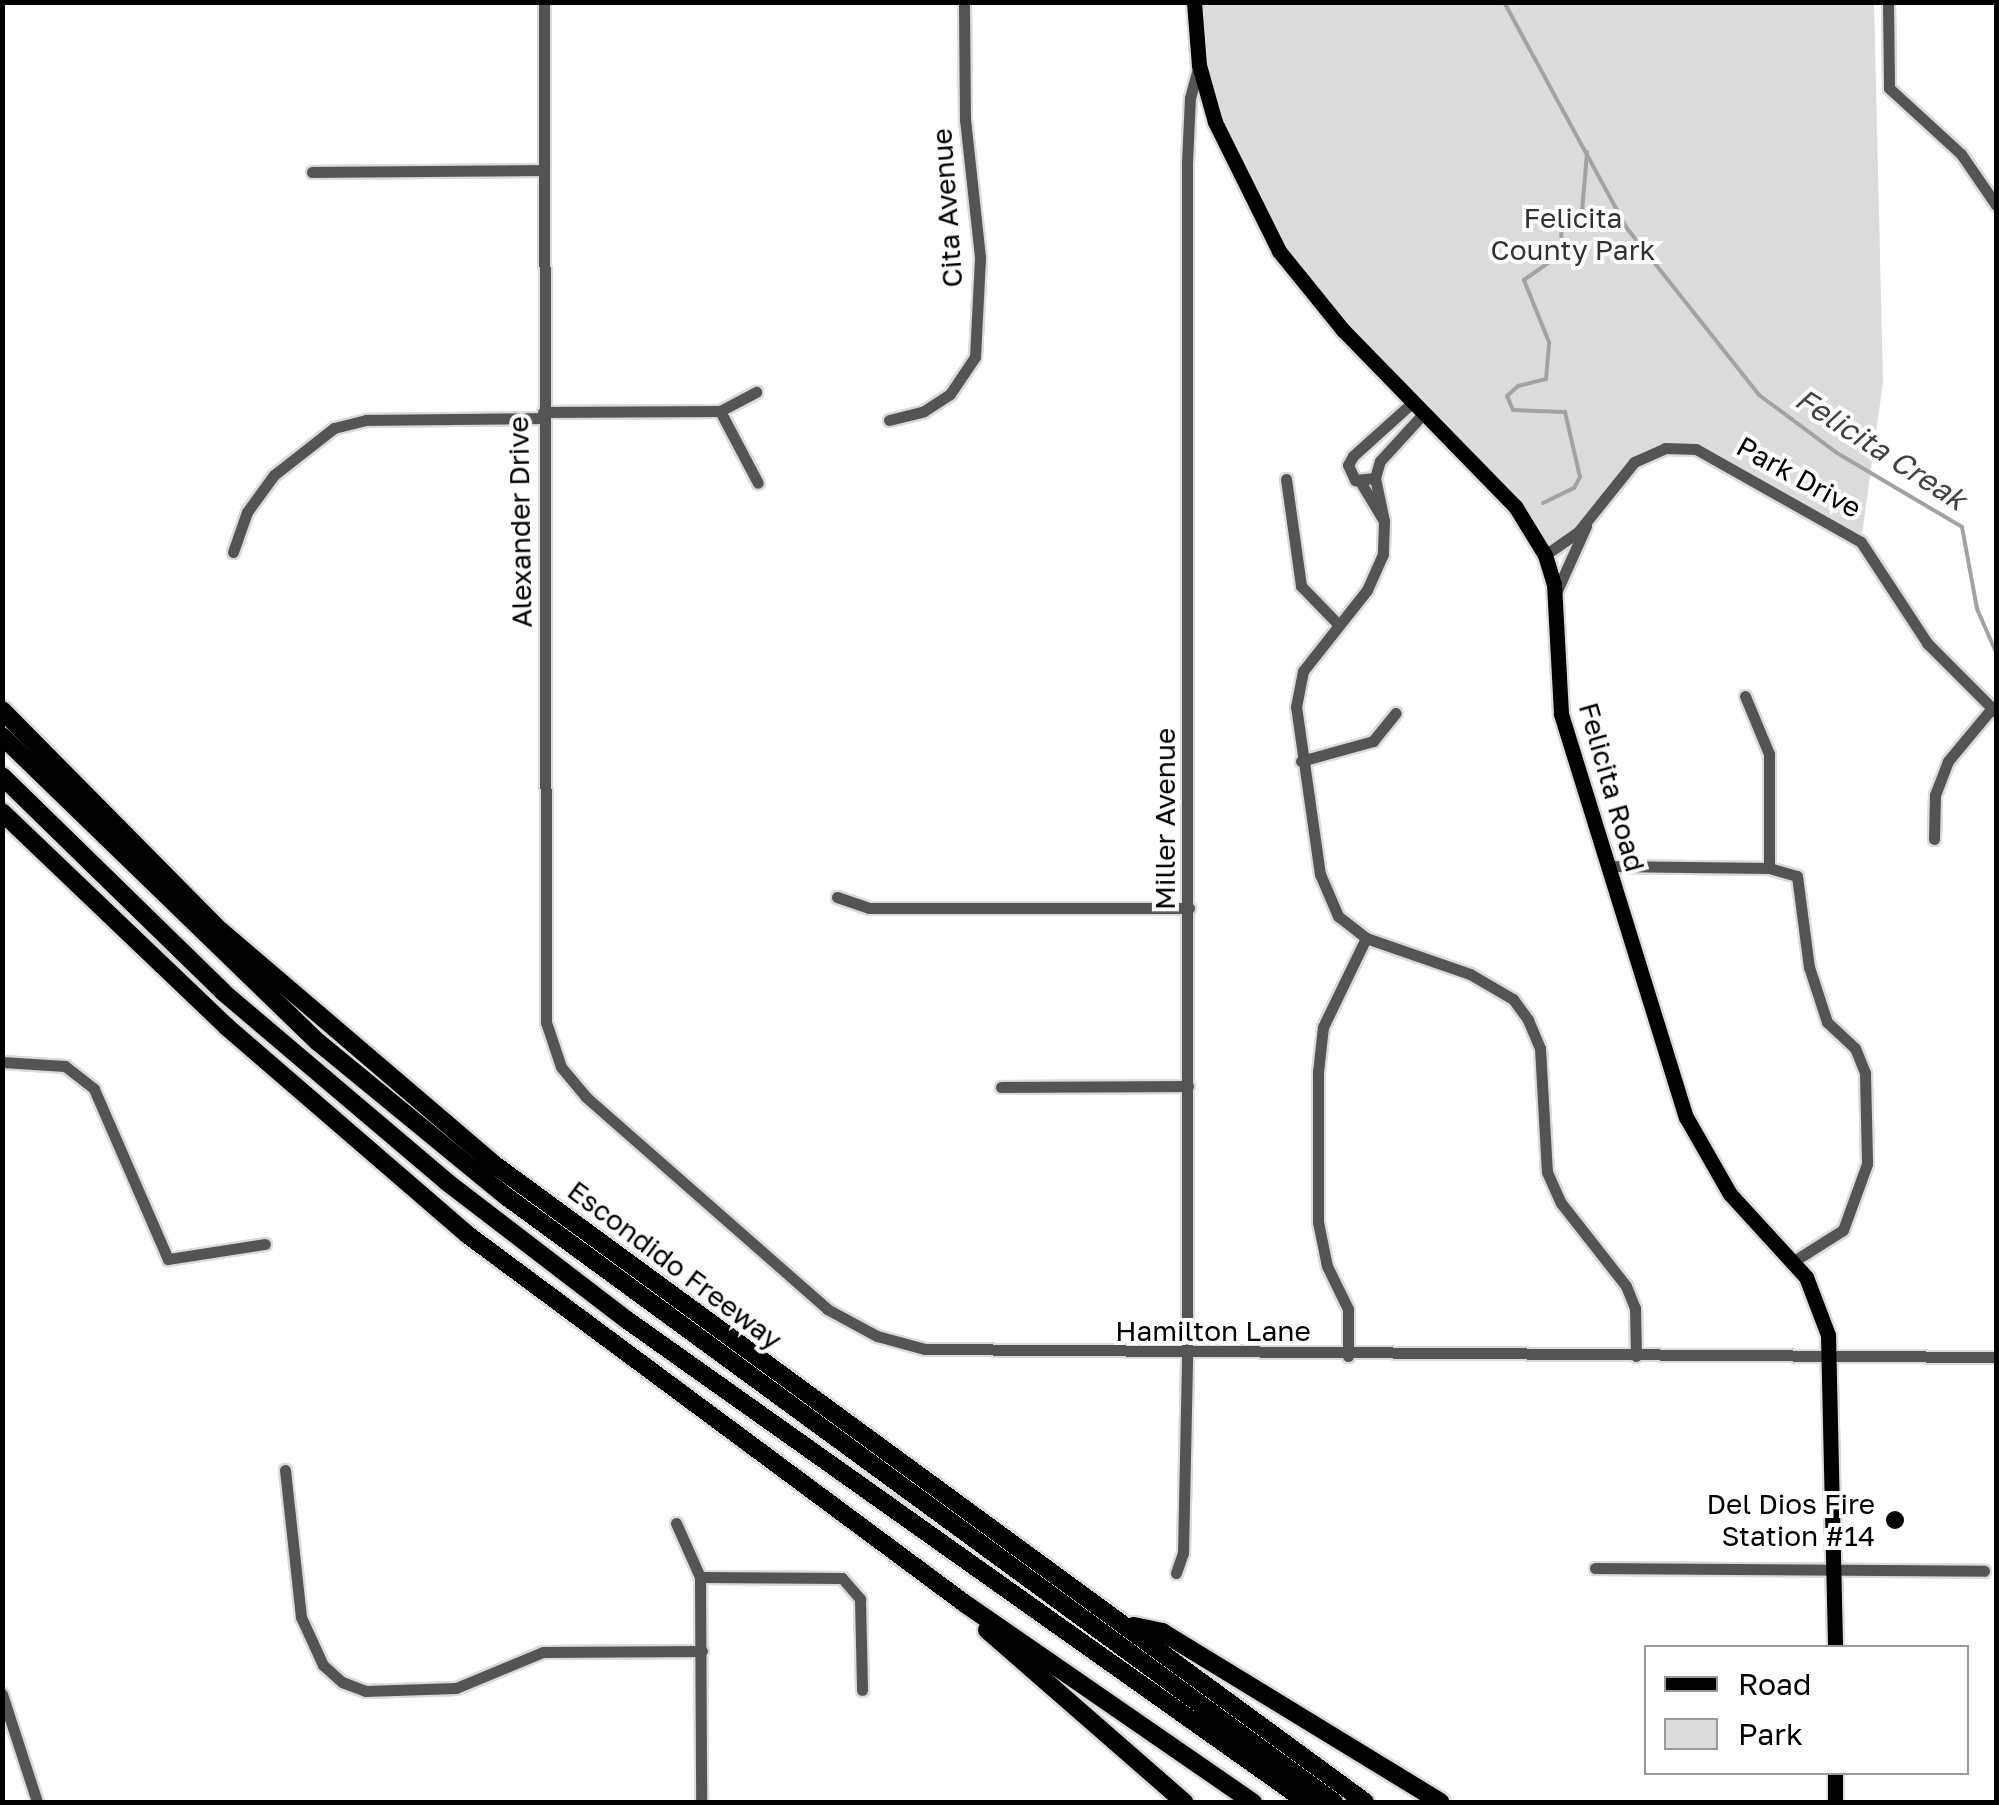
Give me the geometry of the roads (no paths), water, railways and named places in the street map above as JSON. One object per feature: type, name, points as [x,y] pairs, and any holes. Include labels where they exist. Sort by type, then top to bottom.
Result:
[{"type":"highway","name":"Escondido Freeway","points":[[2,710],[136,851],[392,1082],[715,1330],[1365,1802]]},
{"type":"highway","points":[[2,736],[304,1029],[507,1197],[1334,1802]]},
{"type":"highway","points":[[2,776],[223,992],[447,1182],[658,1343],[1307,1802]]},
{"type":"highway","points":[[2,812],[227,1027],[468,1235],[964,1604],[1254,1802]]},
{"type":"highway","points":[[964,1604],[1184,1802]]},
{"type":"highway","points":[[1124,1624],[1162,1632],[1440,1802]]},
{"type":"highway","points":[[1204,1709],[1305,1759]]},
{"type":"main road","name":"Felicita Road","points":[[1194,2],[1199,65],[1235,172],[1279,250],[1419,407],[1515,506],[1545,555],[1555,595],[1562,714],[1695,1138],[1730,1194],[1794,1262],[1815,1293],[1832,1356],[1835,1645]]},
{"type":"main road","points":[[1836,1775],[1836,1802]]},
{"type":"street","name":"Alexander Drive","points":[[544,2],[543,415],[550,1041]]},
{"type":"street","name":"Cita Avenue","points":[[889,420],[924,410],[950,394],[975,357],[980,257],[965,120],[964,2]]},
{"type":"street","points":[[1888,2],[1890,88],[1961,154],[1996,205]]},
{"type":"street","name":"Miller Avenue","points":[[1176,1572],[1183,1553],[1187,1355],[1187,163],[1190,98],[1199,65]]},
{"type":"street","points":[[312,172],[544,170]]},
{"type":"street","points":[[233,552],[247,512],[274,475],[334,428],[366,420],[720,411],[756,392]]},
{"type":"street","points":[[1419,407],[1380,461],[1374,478],[1384,522],[1383,554],[1367,590],[1303,671],[1296,706],[1320,874],[1338,916],[1366,938],[1470,974],[1513,999],[1528,1020],[1540,1048],[1546,1172],[1561,1203],[1626,1286],[1635,1308],[1636,1356]]},
{"type":"street","points":[[1384,522],[1348,465],[1419,407]]},
{"type":"street","points":[[720,411],[758,483]]},
{"type":"street","name":"Park Drive","points":[[1545,555],[1587,522],[1642,457],[1671,447],[1699,450],[1861,542],[1927,644],[1994,710]]},
{"type":"street","points":[[1360,483],[1374,478]]},
{"type":"street","points":[[1286,479],[1301,586],[1338,624]]},
{"type":"street","name":"Park Drive","points":[[1555,595],[1587,522]]},
{"type":"street","points":[[1745,696],[1769,754],[1769,868]]},
{"type":"street","points":[[1934,839],[1935,794],[1948,761],[1994,710]]},
{"type":"street","points":[[1301,762],[1373,741],[1396,712]]},
{"type":"street","points":[[1607,866],[1769,868],[1798,876],[1809,967],[1827,1022],[1855,1048],[1867,1084],[1867,1164],[1857,1202],[1833,1240],[1794,1262]]},
{"type":"street","points":[[837,897],[869,908],[1189,908]]},
{"type":"street","points":[[1348,1356],[1348,1308],[1327,1266],[1318,1222],[1318,1072],[1323,1026],[1366,938]]},
{"type":"street","name":"Hamilton Lane","points":[[550,1041],[586,1096],[798,1287],[854,1326],[901,1344],[950,1352],[1187,1355],[1996,1357]]},
{"type":"street","points":[[2,1062],[65,1066],[94,1089],[168,1259],[265,1244]]},
{"type":"street","points":[[1001,1087],[1188,1086]]},
{"type":"street","points":[[285,1470],[301,1617],[323,1665],[342,1682],[366,1691],[456,1688],[544,1652],[702,1652]]},
{"type":"street","points":[[676,1523],[700,1577],[702,1802]]},
{"type":"street","points":[[1596,1568],[1984,1571]]},
{"type":"street","points":[[700,1577],[842,1578],[860,1598],[862,1690]]},
{"type":"street","points":[[2,1694],[36,1802]]},
{"type":"waterway","name":"Felicita Creak","points":[[1504,2],[1626,227],[1759,395],[1837,453],[1962,527],[1977,609],[1996,652]]},
{"type":"waterway","points":[[1582,212],[1587,152]]},
{"type":"waterway","points":[[1543,503],[1574,488],[1580,477],[1565,412],[1513,410],[1507,396],[1518,386],[1546,379],[1549,342],[1524,280],[1562,253],[1561,228],[1568,222]]},
{"type":"place","name":"Del Dios Fire Station #14","points":[[1895,1520]]},
{"type":"park label","name":"Felicita County Park","points":[[1573,234]]}]
